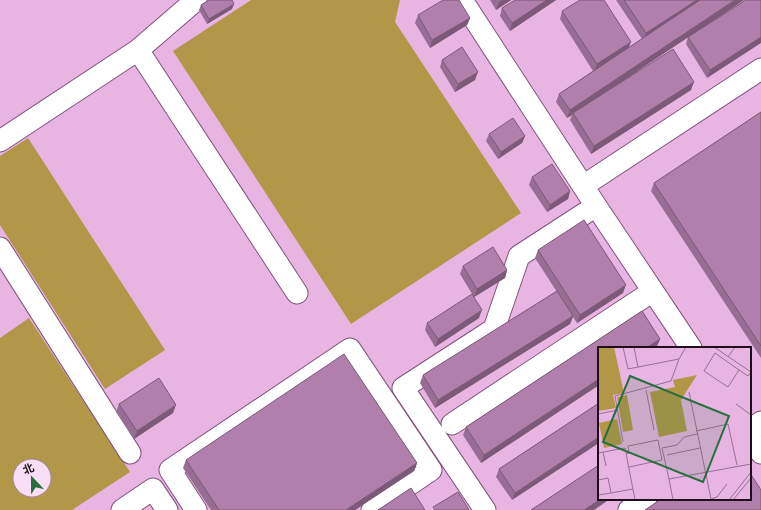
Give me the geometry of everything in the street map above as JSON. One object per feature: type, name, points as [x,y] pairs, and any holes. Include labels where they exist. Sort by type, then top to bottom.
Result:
[{"type":"lane","points":[[0,141],[138,50],[196,0]]},
{"type":"lane","points":[[462,0],[596,206],[690,347]]},
{"type":"lane","points":[[138,50],[297,293]]},
{"type":"lane","points":[[583,186],[761,69]]},
{"type":"lane","points":[[485,510],[403,388],[494,329],[520,256],[596,206]]},
{"type":"lane","points":[[2,256],[130,453]]},
{"type":"lane","points":[[452,424],[653,291]]},
{"type":"lane","points":[[196,510],[170,470],[350,349],[431,470],[372,510]]},
{"type":"lane","points":[[751,429],[761,422]]},
{"type":"lane","points":[[751,438],[761,453]]},
{"type":"lane","points":[[122,510],[153,489],[167,510]]},
{"type":"lane","points":[[629,510],[644,500]]},
{"type":"shaded area","points":[[251,0],[400,0],[395,22],[521,213],[351,324],[173,51]]},
{"type":"shaded area","points":[[28,138],[165,350],[105,389],[0,225],[0,156]]},
{"type":"shaded area","points":[[29,318],[130,472],[72,510],[0,510],[0,338]]},
{"type":"building","points":[[209,0],[232,0],[234,4],[209,19],[201,5]]},
{"type":"building","points":[[443,0],[459,0],[470,18],[432,40],[418,15]]},
{"type":"building","points":[[515,0],[547,0],[512,23],[502,8]]},
{"type":"building","points":[[580,0],[604,0],[631,42],[597,64],[562,11]]},
{"type":"building","points":[[624,0],[697,0],[646,33]]},
{"type":"building","points":[[700,0],[735,0],[570,110],[559,94]]},
{"type":"building","points":[[746,0],[761,0],[761,37],[710,70],[688,37]]},
{"type":"building","points":[[462,47],[478,72],[458,84],[442,60]]},
{"type":"building","points":[[673,49],[694,82],[594,146],[573,113]]},
{"type":"building","points":[[761,112],[761,346],[654,183]]},
{"type":"building","points":[[513,118],[525,136],[501,152],[489,134]]},
{"type":"building","points":[[552,164],[570,191],[550,205],[532,177]]},
{"type":"building","points":[[584,220],[626,285],[580,315],[538,250]]},
{"type":"building","points":[[493,247],[507,270],[477,289],[463,266]]},
{"type":"building","points":[[557,291],[573,316],[438,400],[423,375]]},
{"type":"building","points":[[472,294],[482,310],[438,339],[427,323]]},
{"type":"building","points":[[642,311],[660,339],[648,347],[598,347],[598,380],[484,455],[466,427]]},
{"type":"building","points":[[344,354],[417,463],[346,510],[219,510],[186,460]]},
{"type":"building","points":[[159,378],[176,405],[137,431],[119,404]]},
{"type":"building","points":[[598,404],[598,438],[515,493],[499,469]]},
{"type":"building","points":[[598,466],[598,500],[599,500],[584,510],[531,510]]},
{"type":"building","points":[[751,475],[761,490],[761,510],[645,510],[660,500],[751,500]]},
{"type":"building","points":[[411,488],[425,510],[378,510]]},
{"type":"building","points":[[458,492],[469,510],[435,510],[433,507]]}]
